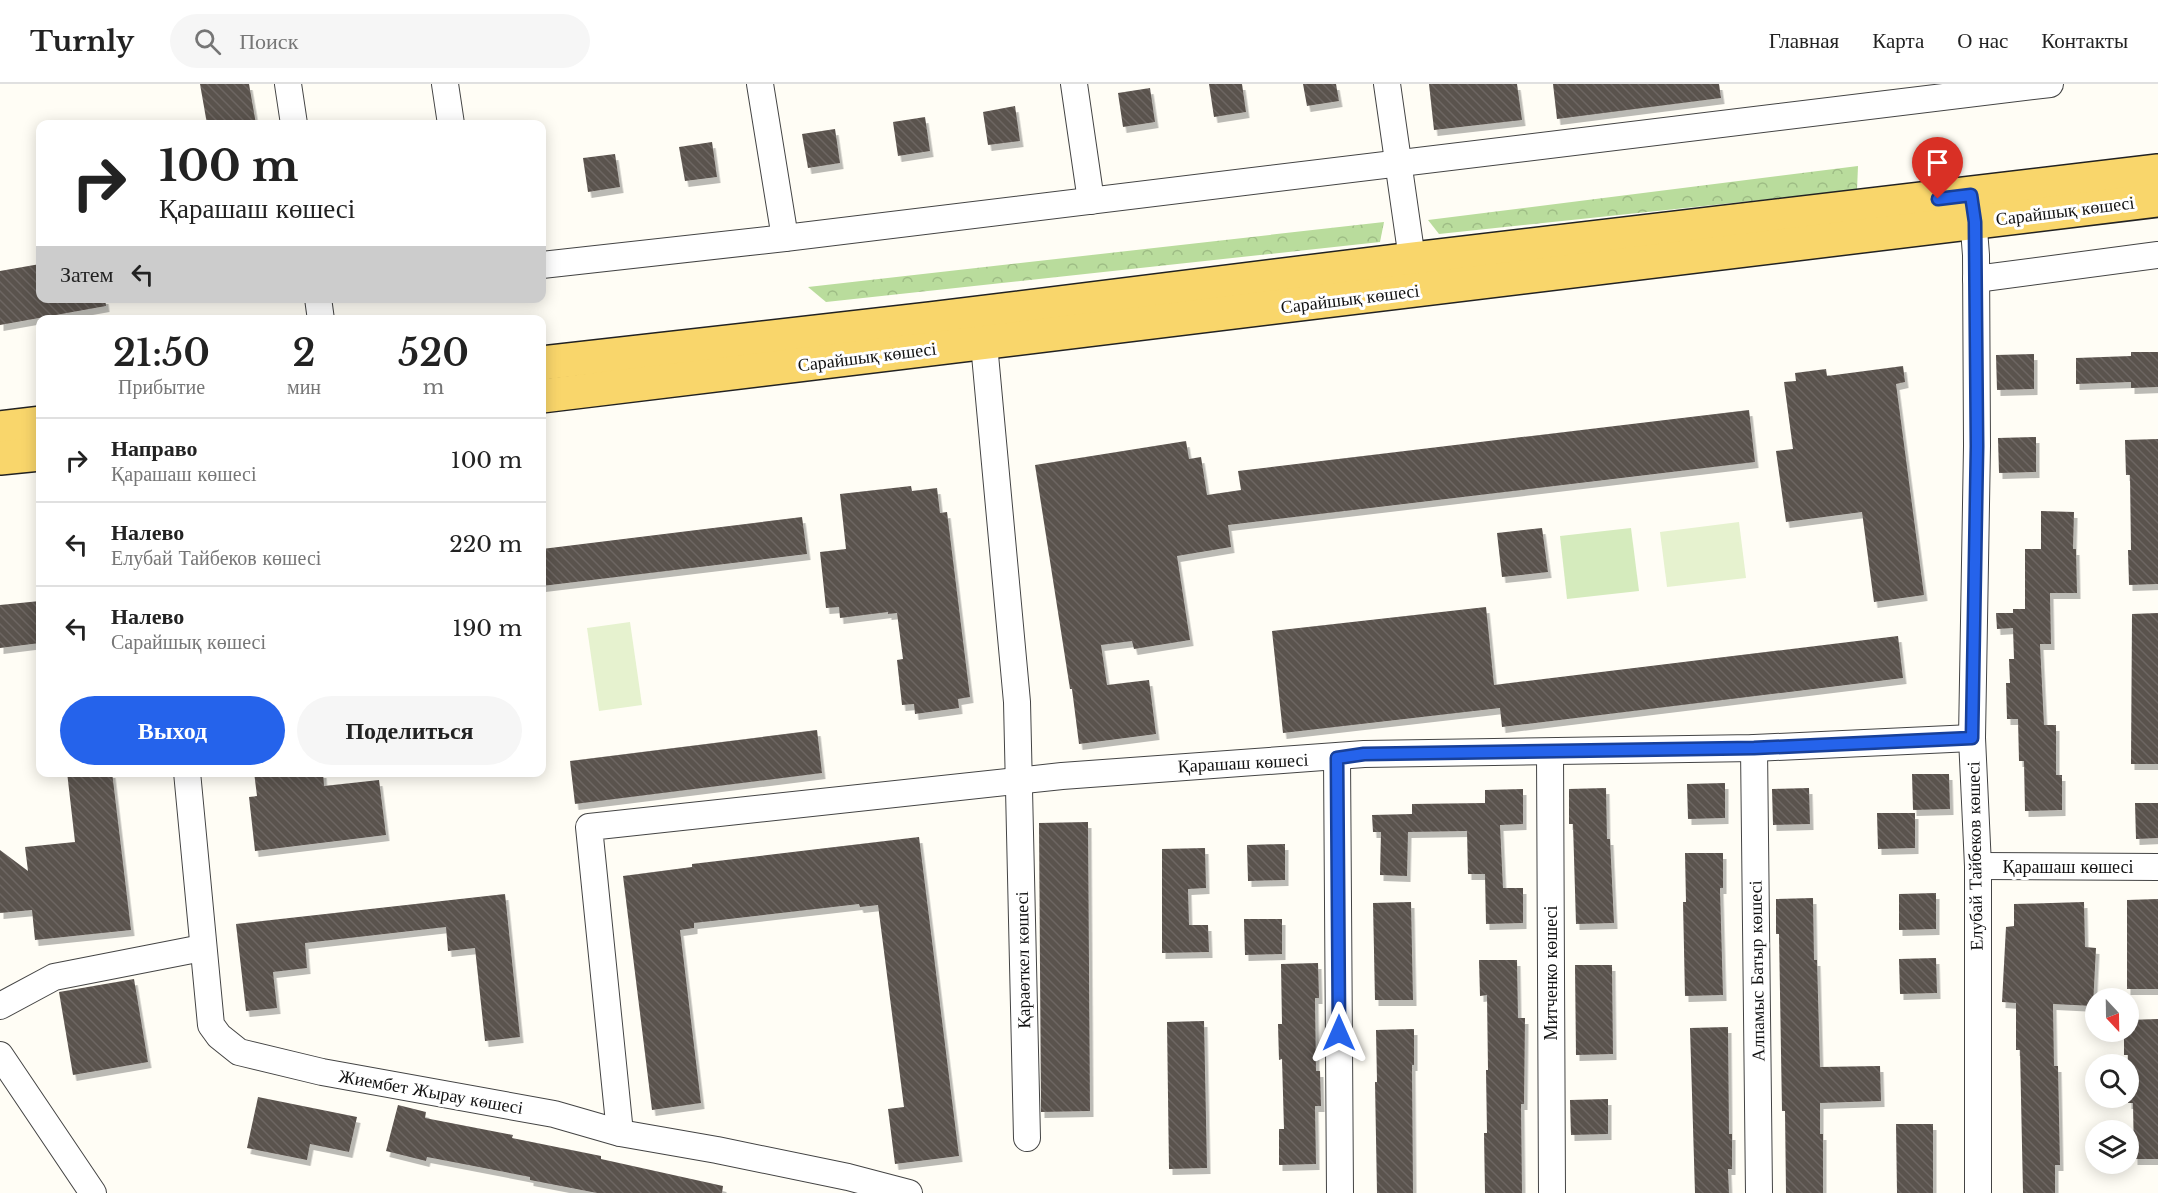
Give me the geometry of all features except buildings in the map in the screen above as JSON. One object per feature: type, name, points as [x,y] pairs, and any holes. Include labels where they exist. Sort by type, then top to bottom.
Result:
[{"type":"main road","name":"Сарайшық көшесі","points":[[546,396],[984,344],[1973,208],[2158,171]]},
{"type":"main road","name":"Сарайшық көшесі","points":[[546,363],[909,321],[1412,259],[1973,208],[2158,200]]},
{"type":"main road","points":[[984,344],[987,327],[992,321],[1240,289],[1264,278]]},
{"type":"main road","points":[[679,379],[712,365],[839,354],[903,345],[909,341],[909,321]]},
{"type":"main road","points":[[0,428],[36,424]]},
{"type":"main road","points":[[0,458],[36,454]]},
{"type":"street","points":[[288,84],[293,120]]},
{"type":"street","points":[[445,84],[450,120]]},
{"type":"street","points":[[760,84],[784,238]]},
{"type":"street","points":[[1074,84],[1091,201]]},
{"type":"street","points":[[1387,84],[1412,259]]},
{"type":"street","points":[[546,265],[784,238],[2050,84]]},
{"type":"street","name":"Елубай Тайбеков көшесі","points":[[1973,208],[1976,279],[1976,581],[1972,738],[1978,866],[1978,1193]]},
{"type":"street","points":[[1976,279],[2158,255]]},
{"type":"street","name":"Қараөткел көшесі","points":[[984,344],[1017,702],[1027,1138]]},
{"type":"street","name":"Қарашаш көшесі","points":[[620,1133],[589,827],[1101,773],[1337,758],[1364,754],[1550,753],[1754,748],[1972,738]]},
{"type":"street","name":"Алпамыс Батыр көшесі","points":[[1754,748],[1760,1193]]},
{"type":"street","name":"Митченко көшесі","points":[[1550,753],[1552,1193]]},
{"type":"street","points":[[1337,758],[1340,1193]]},
{"type":"street","name":"Жиембет Жырау көшесі","points":[[187,777],[211,1025],[219,1036],[239,1052],[322,1072],[554,1114],[620,1133],[804,1168],[909,1193]]},
{"type":"street","name":"Қарашаш көшесі","points":[[1978,866],[2158,867]]},
{"type":"street","points":[[0,1006],[54,977],[202,948]]},
{"type":"street","points":[[0,1055],[93,1193]]},
{"type":"green space","points":[[1858,166],[1857,190],[1439,234],[1428,220]]},
{"type":"green space","points":[[1384,222],[1380,242],[826,302],[808,287]]},
{"type":"green space","points":[[1739,522],[1746,578],[1667,587],[1660,532]]},
{"type":"green space","points":[[1631,528],[1639,591],[1567,599],[1560,536]]},
{"type":"green space","points":[[630,622],[642,705],[599,711],[587,628]]},
{"type":"route","points":[[1339,1033],[1337,758],[1364,754],[1550,753],[1754,748],[1972,738],[1977,446],[1975,222],[1971,195],[1938,199]]}]
